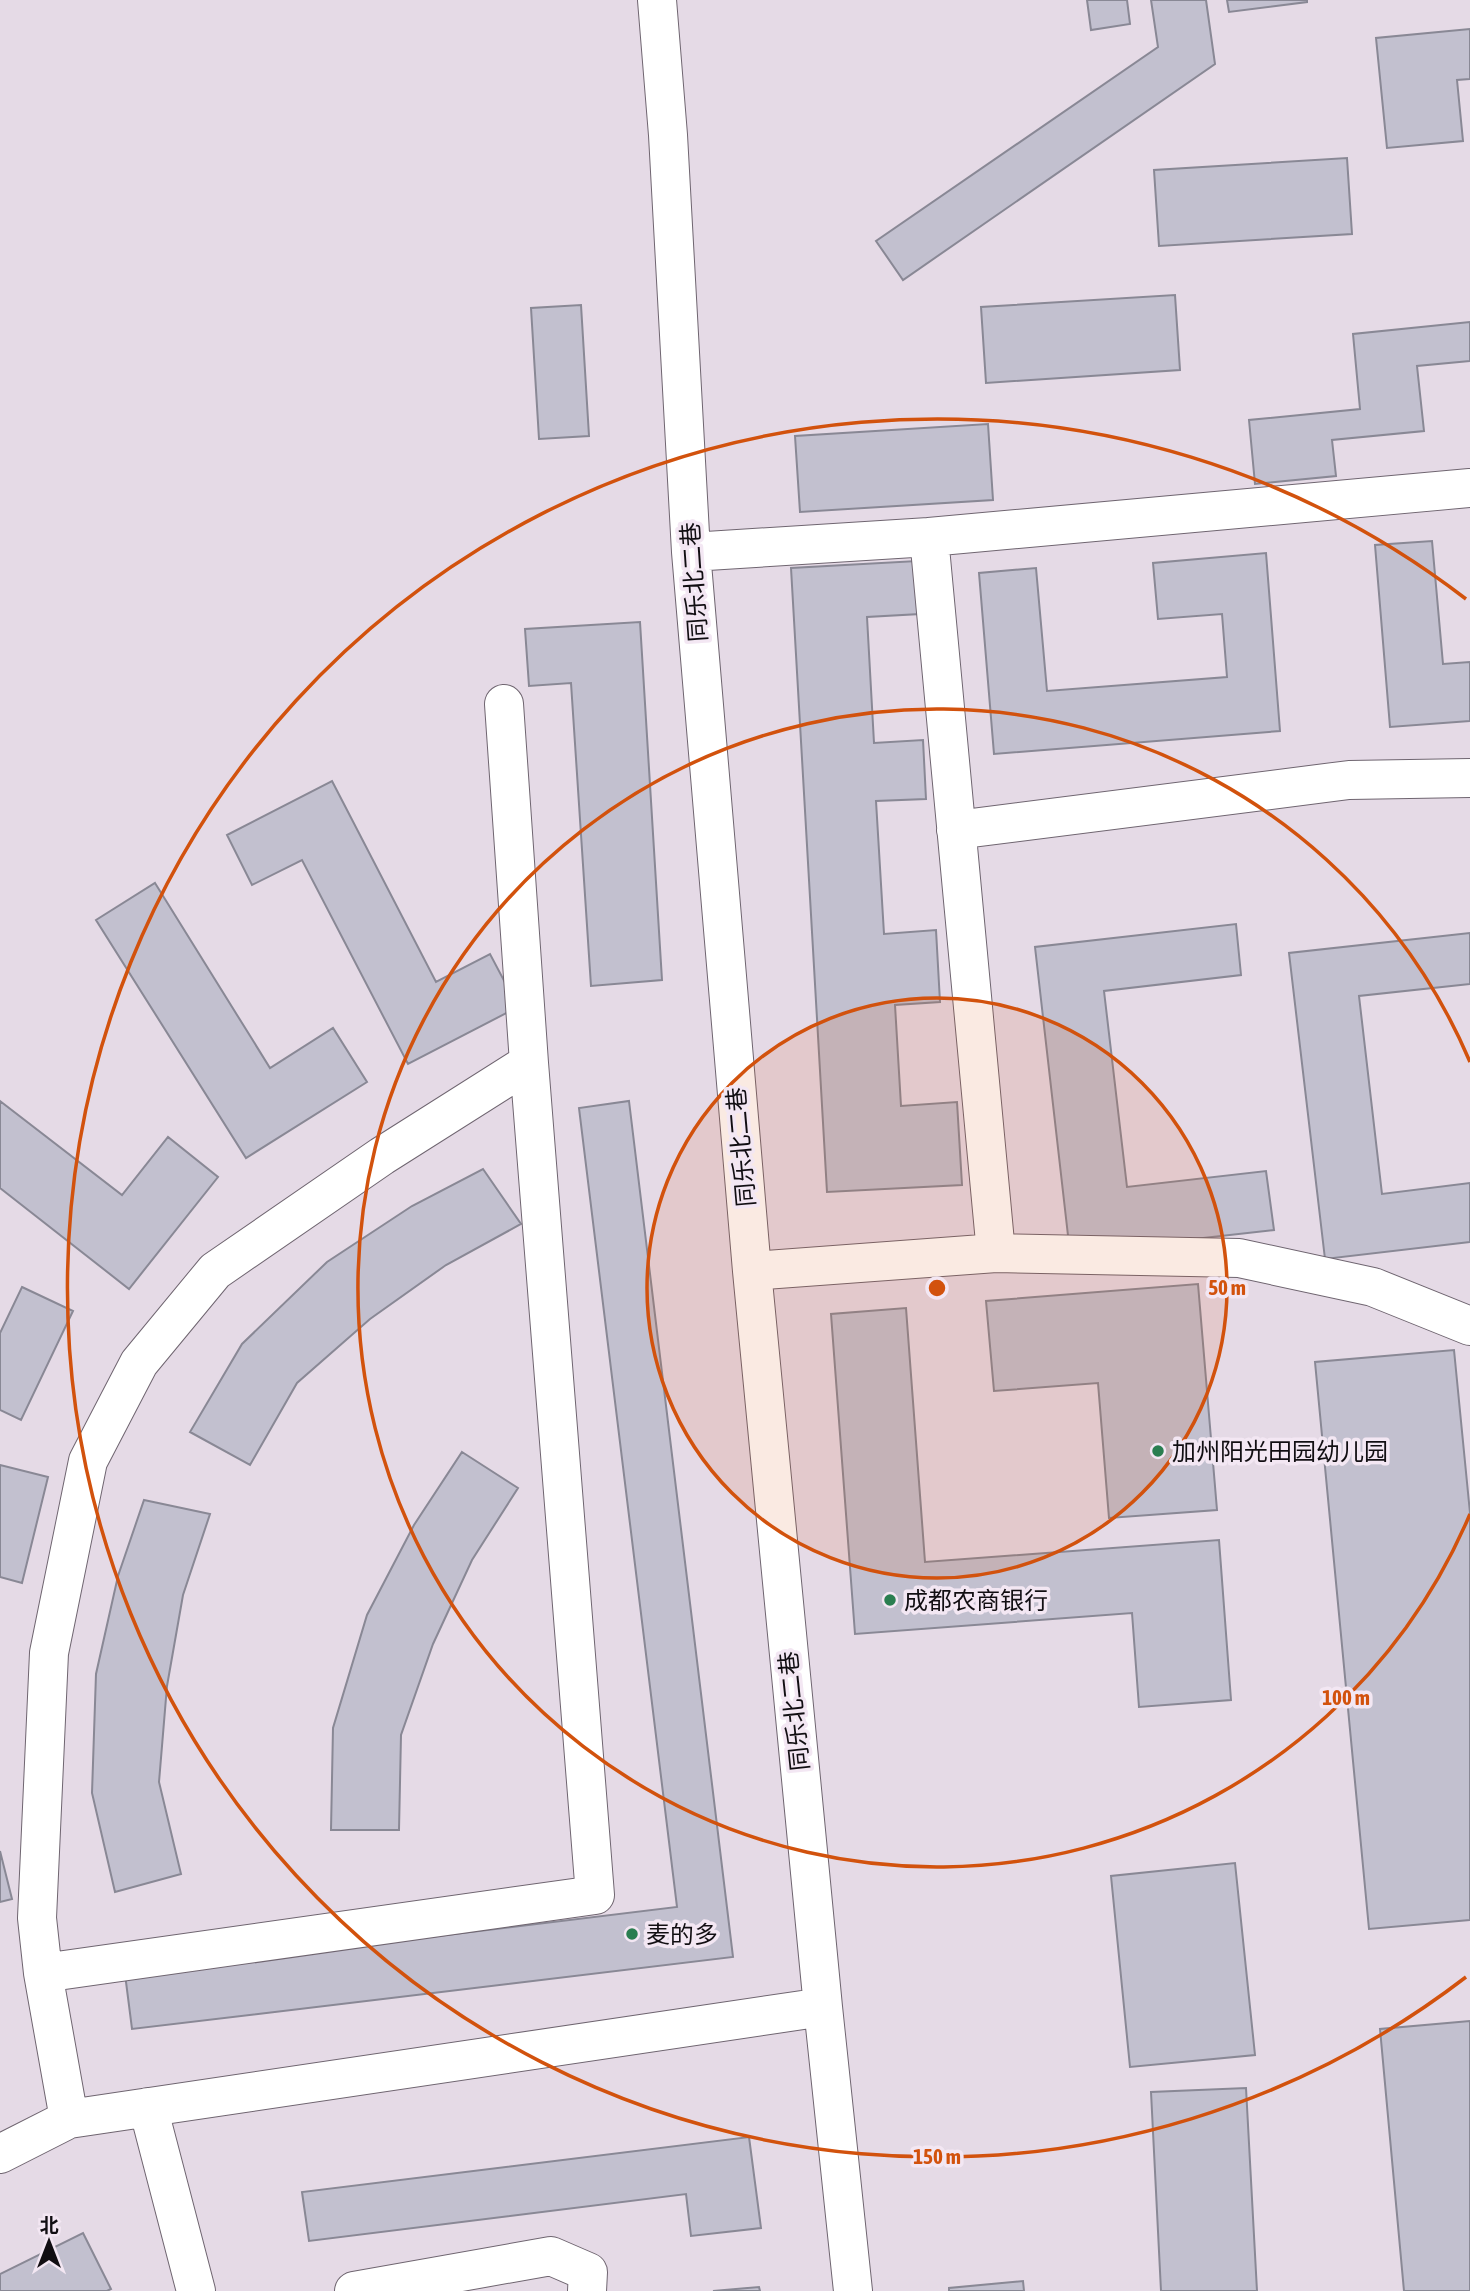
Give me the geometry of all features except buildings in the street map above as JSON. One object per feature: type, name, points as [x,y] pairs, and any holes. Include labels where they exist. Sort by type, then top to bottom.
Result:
[{"type":"street","name":"同乐北二巷","points":[[657,0],[668,135],[691,552],[752,1271],[853,2291]]},
{"type":"street","points":[[691,552],[929,537],[1470,488]]},
{"type":"street","points":[[929,537],[996,1253]]},
{"type":"street","points":[[43,1973],[595,1895],[529,1063],[504,704]]},
{"type":"street","points":[[956,830],[1349,780],[1470,778]]},
{"type":"street","points":[[69,2119],[43,1973],[37,1918],[49,1653],[88,1461],[139,1363],[215,1271],[382,1156],[529,1063]]},
{"type":"street","points":[[752,1271],[996,1253],[1239,1258],[1373,1287],[1470,1326]]},
{"type":"street","points":[[0,2154],[69,2119],[823,2007]]},
{"type":"street","points":[[148,2106],[196,2291]]},
{"type":"street","points":[[354,2291],[551,2256],[587,2272],[587,2291]]},
{"type":"place","name":"加州阳光田园幼儿园","points":[[1158,1451]]},
{"type":"place","name":"成都农商银行","points":[[890,1600]]},
{"type":"place","name":"麦的多","points":[[632,1934]]}]
